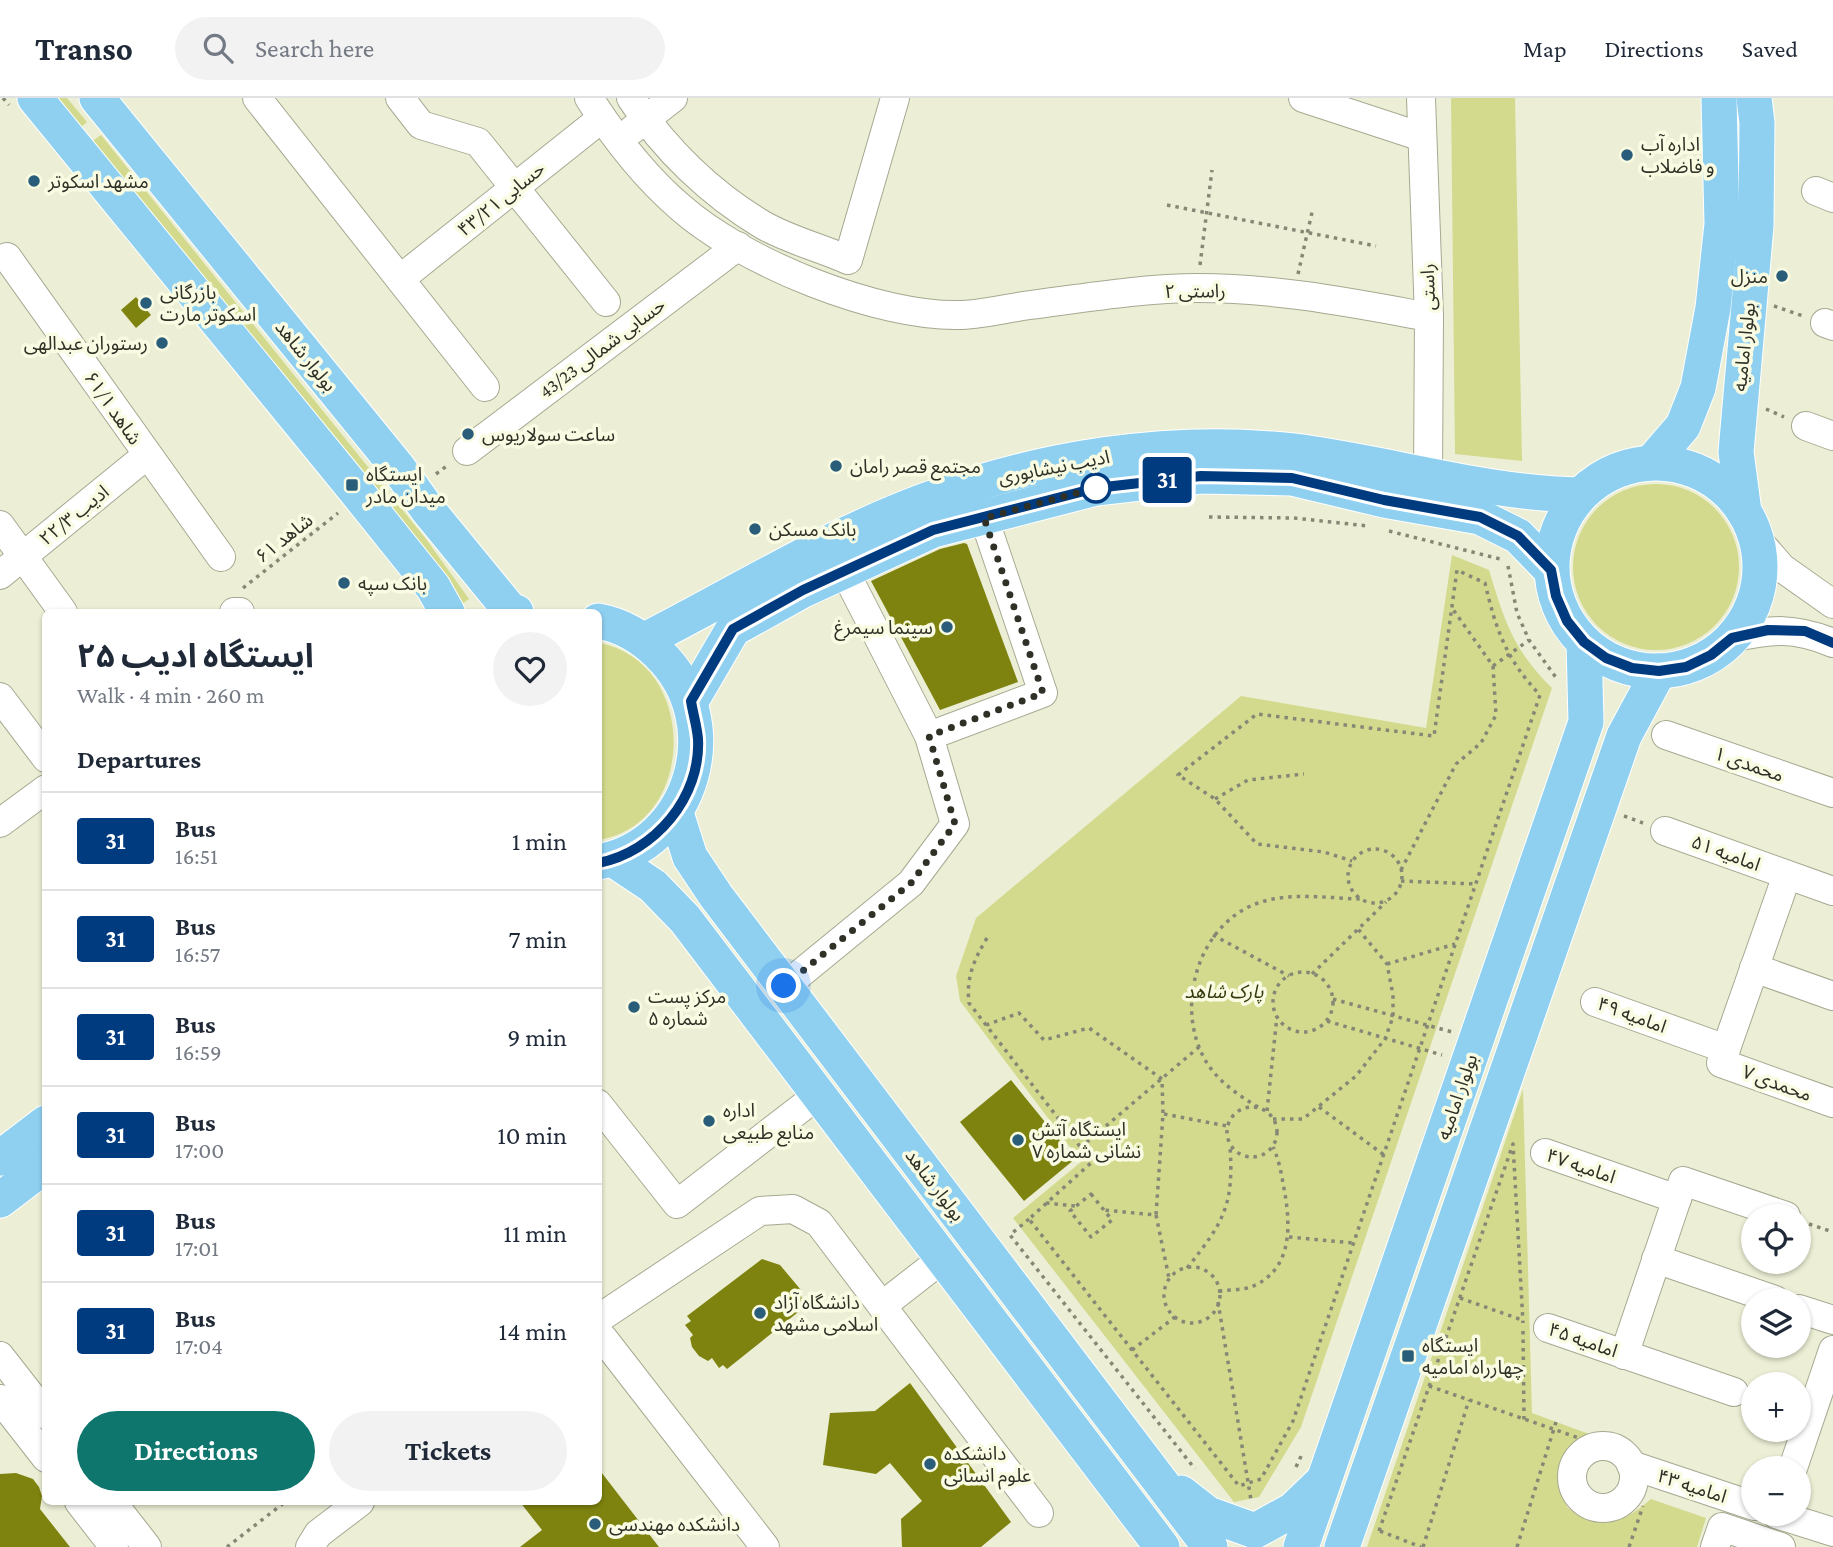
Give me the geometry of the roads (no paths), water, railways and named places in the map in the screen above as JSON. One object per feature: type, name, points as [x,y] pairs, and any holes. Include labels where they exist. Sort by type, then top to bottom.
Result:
[{"type":"main road","points":[[35,98],[360,496],[433,587],[445,609]]},
{"type":"main road","name":"بولوار شاهد","points":[[97,98],[509,609]]},
{"type":"main road","name":"بولوار امامیه","points":[[1652,462],[1683,426],[1698,388],[1713,308],[1722,224],[1719,98]]},
{"type":"main road","name":"بولوار امامیه","points":[[1750,524],[1735,452],[1756,226],[1754,98]]},
{"type":"main road","name":"ادیب نیشابوری","points":[[645,640],[788,564],[923,501],[998,478],[1094,457],[1213,447],[1293,452],[1533,494],[1580,495]]},
{"type":"main road","points":[[1652,462],[1679,465],[1705,475],[1727,491],[1750,524],[1760,564],[1757,591],[1748,617],[1732,638],[1711,655],[1686,667],[1659,671],[1619,663],[1584,642],[1567,621],[1556,596],[1551,570],[1559,530],[1580,495],[1601,478],[1625,467],[1652,462]]},
{"type":"main road","name":"ادیب نیشابوری","points":[[691,701],[733,629],[844,570],[933,530],[1096,488],[1201,476],[1292,478],[1384,500],[1480,517],[1518,536],[1551,570]]},
{"type":"main road","points":[[602,622],[645,640],[673,667],[691,701],[698,740],[693,779],[676,813],[649,842],[606,861]]},
{"type":"main road","name":"بولوار امامیه","points":[[1301,1547],[1311,1473],[1586,722],[1584,642]]},
{"type":"main road","name":"بولوار امامیه","points":[[1342,1547],[1446,1292],[1499,1139],[1624,736],[1659,671]]},
{"type":"main road","name":"بولوار شاهد","points":[[676,813],[690,857],[784,986],[1210,1547]]},
{"type":"main road","name":"بولوار شاهد","points":[[606,861],[653,886],[685,919],[1155,1540]]},
{"type":"main road","points":[[0,1158],[42,1127]]},
{"type":"main road","points":[[0,1199],[42,1168]]},
{"type":"main road","points":[[1154,1473],[1208,1514],[1255,1531],[1293,1510],[1311,1473]]},
{"type":"street","points":[[257,98],[485,387]]},
{"type":"street","points":[[400,98],[421,125],[478,142],[606,302]]},
{"type":"street","points":[[619,141],[638,109],[673,98]]},
{"type":"street","points":[[638,109],[696,176],[764,225],[848,260],[895,98]]},
{"type":"street","points":[[1303,98],[1422,137]]},
{"type":"street","name":"راستی","points":[[1421,98],[1429,317],[1428,477]]},
{"type":"street","name":"حسابی ۴۳/۲۱","points":[[400,279],[514,187],[595,108]]},
{"type":"street","name":"راستی ۲","points":[[595,108],[619,141],[681,208],[738,246],[793,275],[840,293],[903,308],[961,315],[1056,302],[1197,288],[1294,293],[1429,317]]},
{"type":"street","name":"حسابی شمالی 43/23","points":[[467,451],[738,246]]},
{"type":"street","name":"شاهد ۶۱/۱","points":[[7,257],[147,456],[191,511],[221,557]]},
{"type":"street","points":[[1806,426],[1833,436]]},
{"type":"street","name":"ادیب ۲۲/۳","points":[[0,575],[147,456]]},
{"type":"street","points":[[929,736],[1043,693],[984,518]]},
{"type":"street","points":[[1750,524],[1782,568],[1833,604]]},
{"type":"street","points":[[0,525],[61,609]]},
{"type":"street","points":[[784,986],[911,883],[955,824],[929,736],[844,570]]},
{"type":"street","points":[[1732,638],[1768,630],[1805,631],[1833,643]]},
{"type":"street","points":[[0,697],[42,753]]},
{"type":"street","name":"محمدی ۱","points":[[1666,735],[1833,793]]},
{"type":"street","points":[[0,823],[42,792]]},
{"type":"street","name":"امامیه ۵۱","points":[[1665,831],[1833,891]]},
{"type":"street","points":[[1723,1056],[1787,874]]},
{"type":"street","points":[[1754,968],[1833,996]]},
{"type":"street","name":"امامیه ۴۹","points":[[1595,1002],[1723,1056]]},
{"type":"street","name":"محمدی ۷","points":[[1723,1056],[1833,1103]]},
{"type":"street","points":[[602,1109],[677,1204],[818,1095]]},
{"type":"street","name":"امامیه ۴۷","points":[[1545,1153],[1741,1206]]},
{"type":"street","points":[[1624,1354],[1680,1190]]},
{"type":"street","points":[[602,1317],[760,1211],[793,1209],[819,1223],[1039,1513]]},
{"type":"street","points":[[883,1305],[943,1259]]},
{"type":"street","points":[[1656,1259],[1741,1288]]},
{"type":"street","points":[[1811,1313],[1833,1320]]},
{"type":"street","name":"امامیه ۴۵","points":[[1535,1324],[1734,1392]]},
{"type":"street","points":[[602,1338],[765,1547]]},
{"type":"street","points":[[1797,1456],[1833,1350]]},
{"type":"street","points":[[0,1356],[42,1410]]},
{"type":"street","points":[[602,1367],[742,1547]]},
{"type":"street","points":[[0,1399],[42,1453]]},
{"type":"street","points":[[1602,1446],[1625,1455],[1631,1465],[1634,1477],[1624,1499],[1614,1506],[1591,1506],[1574,1489],[1572,1476],[1581,1455],[1602,1446]]},
{"type":"street","name":"امامیه ۴۳","points":[[1631,1465],[1741,1502]]},
{"type":"street","points":[[81,1505],[114,1547]]},
{"type":"street","points":[[114,1505],[147,1547]]},
{"type":"street","points":[[310,1547],[318,1534],[356,1505]]},
{"type":"street","points":[[1811,1525],[1833,1532]]},
{"type":"street","points":[[1715,1547],[1722,1527],[1781,1547]]},
{"type":"place","name":"اداره آب و فاضلاب","points":[[1627,155]]},
{"type":"place","name":"مشهد اسکوتر","points":[[34,181]]},
{"type":"place","name":"منزل","points":[[1782,276]]},
{"type":"place","name":"بازرگانی اسکوتر مارت","points":[[146,303]]},
{"type":"place","name":"رستوران عبدالهی","points":[[162,343]]},
{"type":"place","name":"ساعت سولاریوس","points":[[468,434]]},
{"type":"place","name":"مجتمع قصر رامان","points":[[836,466]]},
{"type":"place","name":"ایستگاه میدان مادر","points":[[352,485]]},
{"type":"place","name":"بانک مسکن","points":[[755,529]]},
{"type":"place","name":"بانک سپه","points":[[344,583]]},
{"type":"place","name":"سینما سیمرغ","points":[[947,627]]},
{"type":"place","name":"مرکز پست شماره ۵","points":[[634,1007]]},
{"type":"place","name":"اداره منابع طبیعی","points":[[709,1121]]},
{"type":"place","name":"ایستگاه آتش نشانی شماره ۷","points":[[1018,1140]]},
{"type":"place","name":"دانشگاه آزاد اسلامی مشهد","points":[[760,1313]]},
{"type":"place","name":"ایستگاه چهارراه امامیه","points":[[1408,1356]]},
{"type":"place","name":"دانشکده علوم انسانی","points":[[930,1464]]},
{"type":"place","name":"دانشکده مهندسی","points":[[595,1524]]},
{"type":"park label","name":"پارک شاهد","points":[[1224,991]]}]
